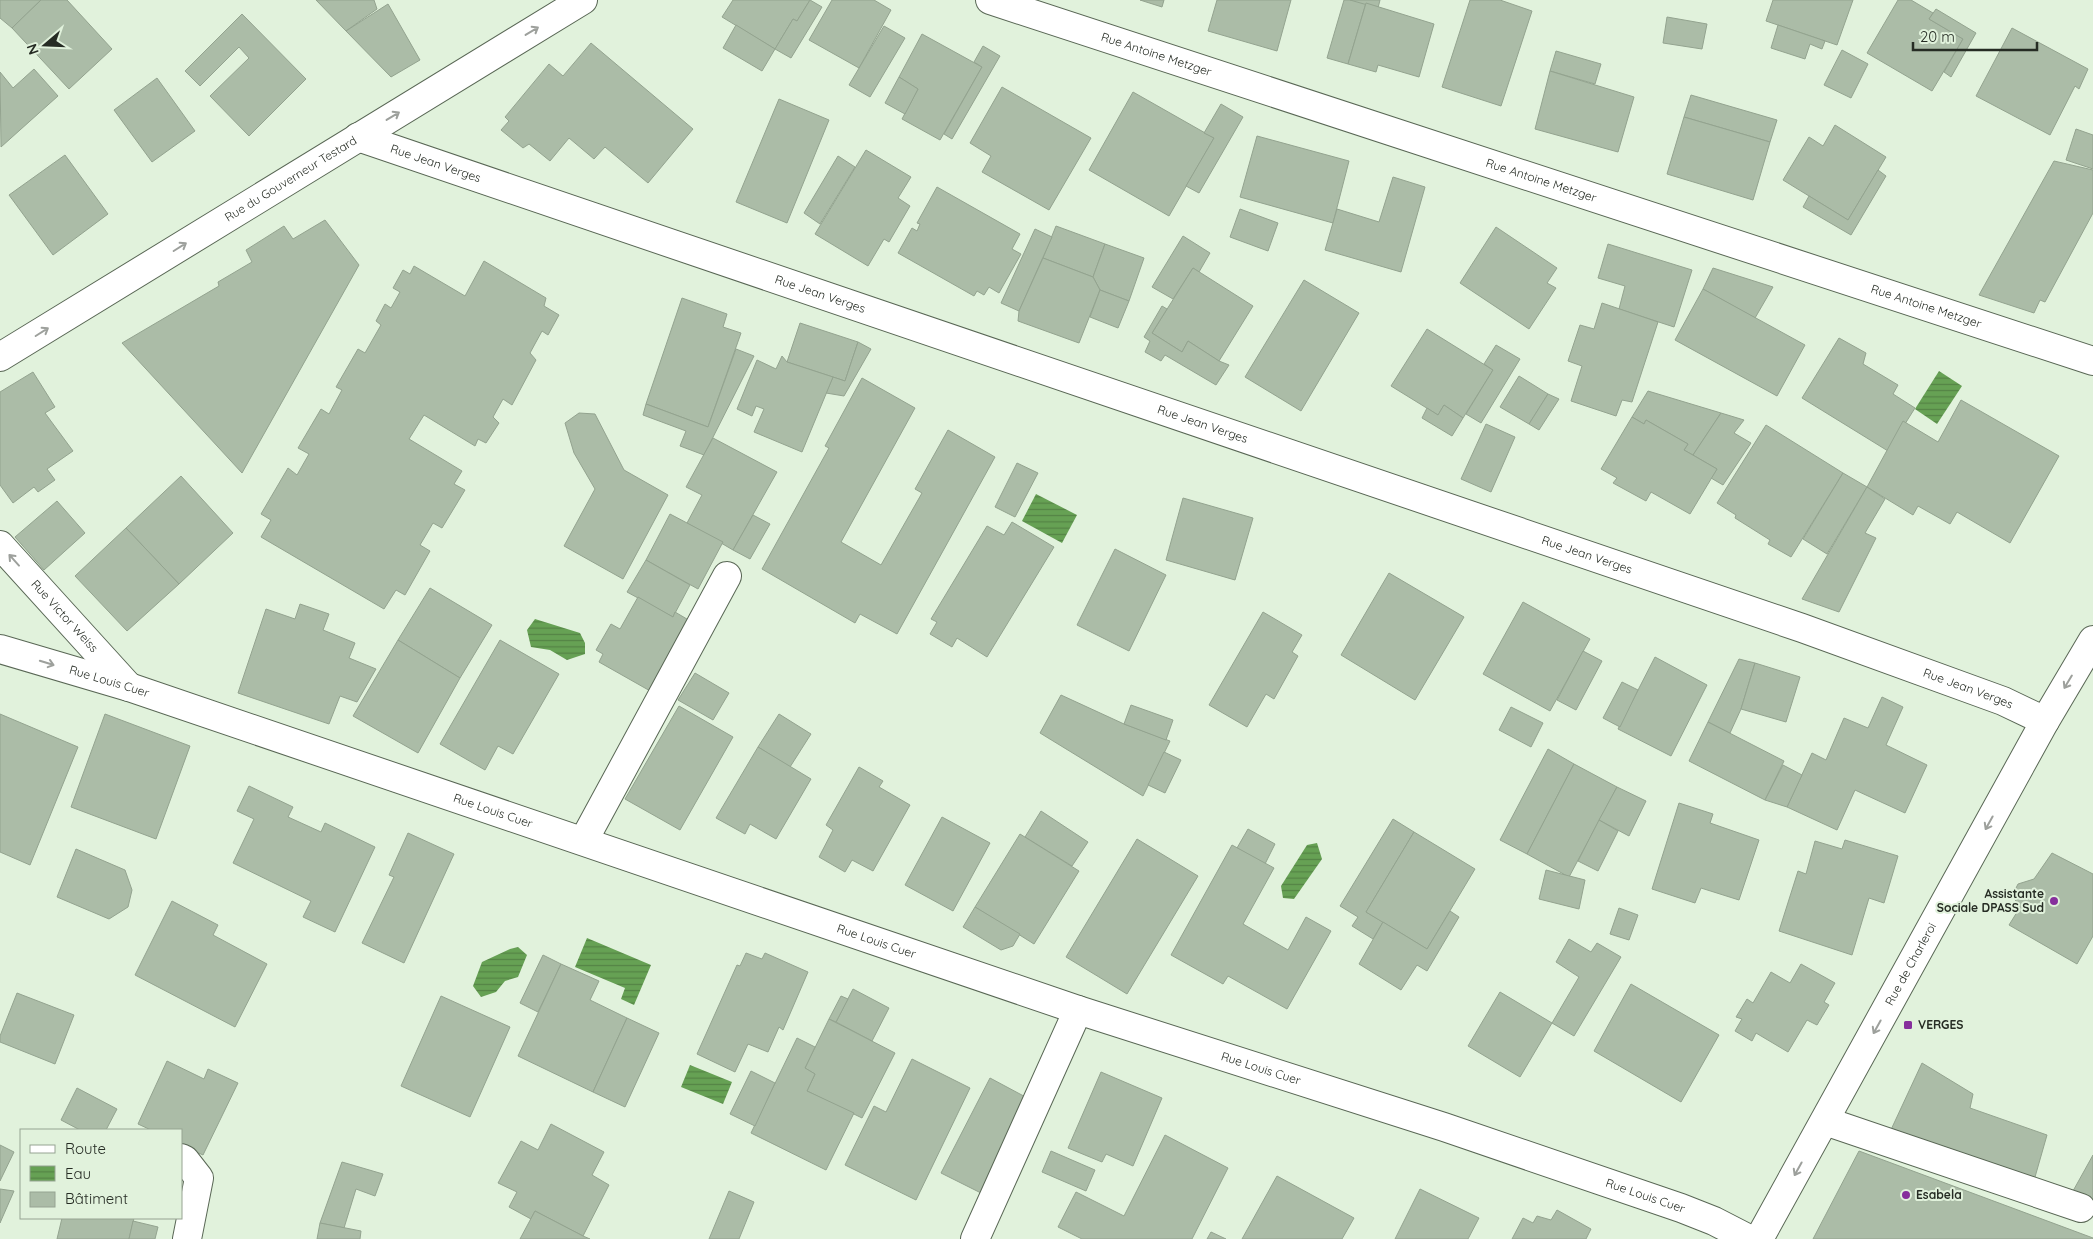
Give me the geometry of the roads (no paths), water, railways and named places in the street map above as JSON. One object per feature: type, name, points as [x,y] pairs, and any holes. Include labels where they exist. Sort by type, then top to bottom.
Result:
[{"type":"street","name":"Rue du Gouverneur Testard","points":[[0,357],[583,0]]},
{"type":"street","name":"Rue Antoine Metzger","points":[[990,0],[2093,361]]},
{"type":"street","name":"Rue Jean Verges","points":[[358,137],[1802,628],[2003,701],[2045,721]]},
{"type":"street","name":"Rue Victor Weiss","points":[[0,545],[129,687]]},
{"type":"street","points":[[584,840],[726,576]]},
{"type":"street","name":"Rue de Charleroi","points":[[1759,1239],[2045,721],[2093,640]]},
{"type":"street","name":"Rue Louis Cuer","points":[[0,649],[129,687],[584,840],[1078,1010],[1444,1127],[1698,1214],[1749,1239]]},
{"type":"street","points":[[975,1239],[1078,1010]]},
{"type":"street","points":[[1825,1121],[2081,1208]]},
{"type":"street","points":[[182,1158],[199,1178],[188,1239]]},
{"type":"water","points":[[1939,371],[1962,386],[1937,424],[1915,409]]},
{"type":"water","points":[[1036,494],[1077,515],[1062,543],[1022,521]]},
{"type":"water","points":[[535,619],[580,633],[585,643],[585,654],[567,660],[550,650],[531,647],[527,630]]},
{"type":"water","points":[[1317,843],[1322,859],[1294,899],[1283,898],[1281,886],[1307,845]]},
{"type":"water","points":[[587,938],[651,965],[634,1005],[621,999],[625,988],[575,967]]},
{"type":"water","points":[[518,947],[527,955],[518,977],[505,981],[496,992],[481,997],[473,986],[482,962]]},
{"type":"water","points":[[690,1065],[732,1082],[723,1104],[681,1087]]},
{"type":"place","name":"Assistante Sociale DPASS Sud","points":[[2054,901]]},
{"type":"place","name":"VERGES","points":[[1908,1025]]},
{"type":"place","name":"Esabela","points":[[1906,1195]]}]
